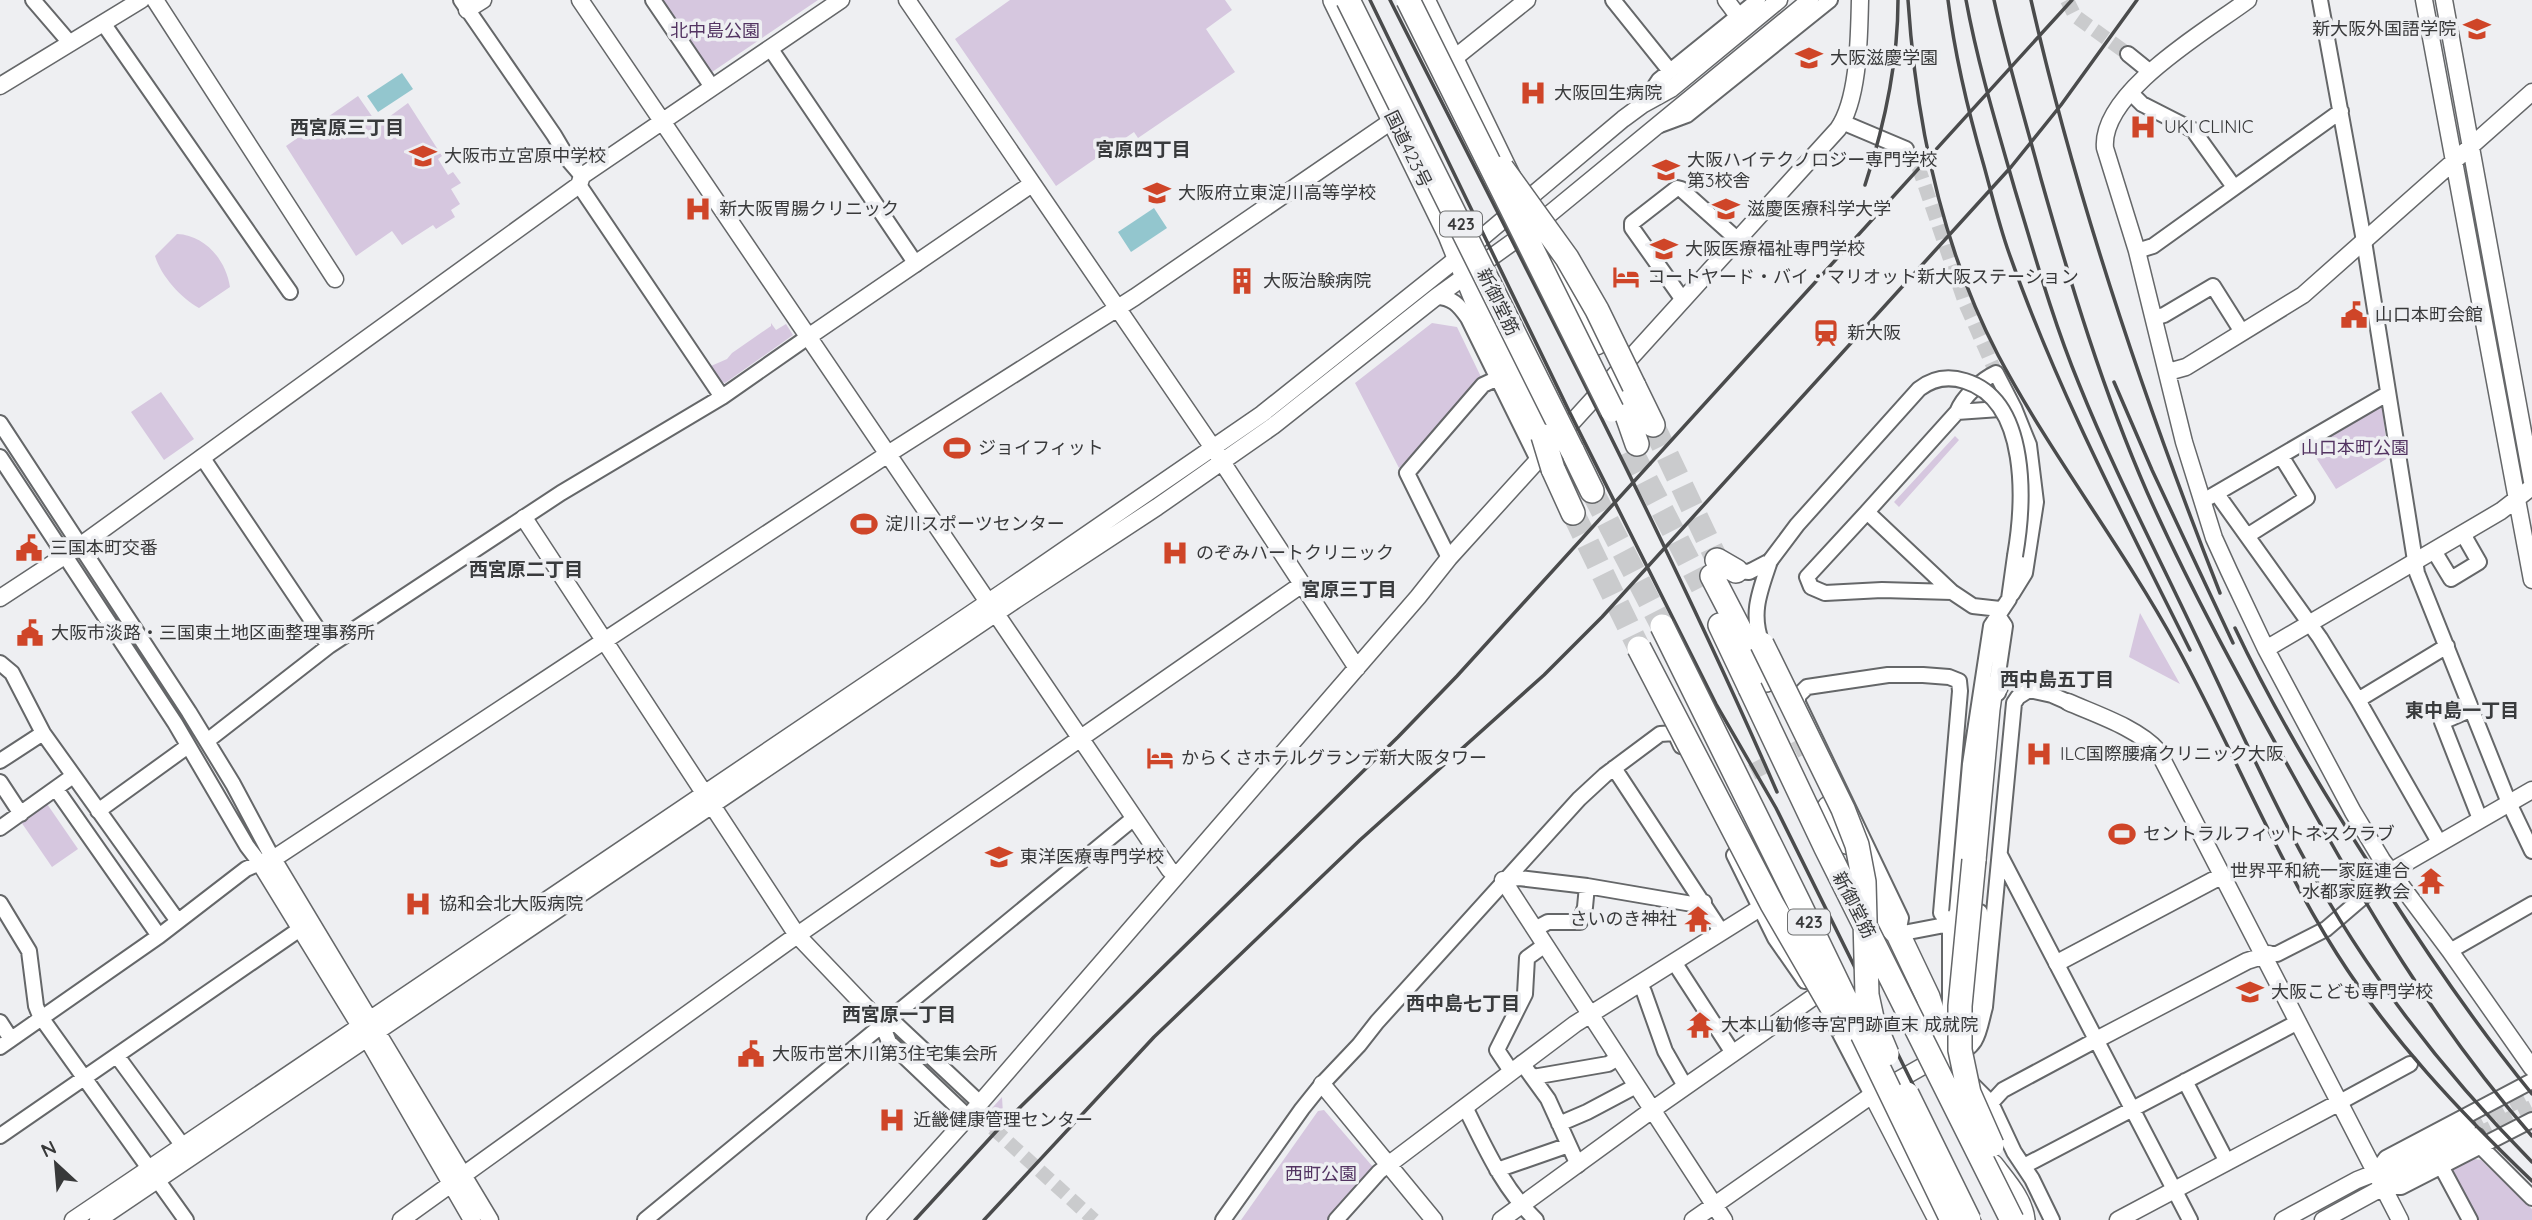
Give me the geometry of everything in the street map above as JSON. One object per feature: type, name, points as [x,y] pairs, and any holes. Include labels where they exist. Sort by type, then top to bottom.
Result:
[{"type":"highway","name":"国道423号","points":[[1335,0],[1544,436]]},
{"type":"highway","name":"新御堂筋","points":[[1348,0],[1439,179],[1582,503],[1544,436]]},
{"type":"highway","points":[[1408,0],[1464,114],[1643,438]]},
{"type":"highway","points":[[1423,0],[1523,204],[1643,438]]},
{"type":"highway","points":[[1464,114],[1566,258],[1597,310],[1643,438]]},
{"type":"highway","name":"新御堂筋","points":[[1717,574],[1713,612],[1826,848],[2021,1219]]},
{"type":"highway","points":[[1717,574],[1843,809],[1857,845],[1864,882],[1867,995],[1872,1017],[1885,1050],[1969,1220]]},
{"type":"highway","points":[[1713,612],[1760,654],[1829,808],[1886,921],[1898,934],[1936,1016],[1958,1096],[1992,1166],[1999,1192],[2021,1219]]},
{"type":"highway","points":[[1651,637],[1791,940],[1916,1150]]},
{"type":"highway","name":"423","points":[[1651,637],[1777,889],[1859,1039],[1878,1092],[1940,1219]]},
{"type":"highway","name":"423","points":[[1651,637],[1798,901],[1916,1150],[1940,1219]]},
{"type":"highway","points":[[1997,697],[1990,695],[1988,709],[1960,1006],[1960,1051],[1974,1106],[2021,1219]]},
{"type":"street","points":[[33,0],[70,43]]},
{"type":"street","points":[[2,82],[141,0]]},
{"type":"street","points":[[155,0],[335,279]]},
{"type":"street","points":[[483,0],[464,5],[554,135],[722,397]]},
{"type":"street","points":[[580,0],[1176,876]]},
{"type":"street","points":[[653,0],[712,87]]},
{"type":"street","points":[[907,0],[1217,455],[1357,668]]},
{"type":"street","points":[[1452,60],[1527,0]]},
{"type":"street","points":[[1613,0],[1670,71]]},
{"type":"street","points":[[1726,0],[1738,16]]},
{"type":"street","points":[[1642,105],[1660,80],[1758,0]]},
{"type":"street","points":[[73,1220],[153,1174],[1217,455],[1273,426],[1436,297],[1523,204],[1642,105],[1671,89],[1779,0]]},
{"type":"street","points":[[1217,455],[1262,414],[1464,266],[1535,226],[1810,0]]},
{"type":"street","points":[[1658,126],[1687,115],[1830,0]]},
{"type":"street","points":[[875,1220],[968,1117],[1449,558],[1842,122],[1848,107],[1856,56],[1860,0]]},
{"type":"street","points":[[2248,0],[2149,71],[2115,113],[2104,140],[2137,251],[2184,442],[2210,497],[2247,536],[2309,623],[2358,700],[2439,842]]},
{"type":"street","points":[[2320,0],[2364,241],[2414,562],[2509,803],[2532,851]]},
{"type":"street","points":[[2424,0],[2532,580]]},
{"type":"street","points":[[2444,0],[2532,481]]},
{"type":"street","points":[[0,598],[81,545],[662,121],[840,1]]},
{"type":"street","points":[[103,23],[290,292]]},
{"type":"street","points":[[770,48],[916,264]]},
{"type":"street","points":[[2128,54],[2149,71]]},
{"type":"street","points":[[2130,92],[2142,104],[2193,130],[2234,187]]},
{"type":"street","points":[[2168,372],[2186,367],[2303,295],[2532,92]]},
{"type":"street","points":[[2137,251],[2153,246],[2341,111]]},
{"type":"street","points":[[0,1022],[6,1043],[159,936],[246,869],[267,861],[888,454],[1117,308],[1393,120]]},
{"type":"street","points":[[1842,122],[1906,149]]},
{"type":"street","points":[[208,741],[330,646],[524,518],[722,397],[1032,184]]},
{"type":"street","points":[[1682,300],[1632,228],[1632,223],[1677,188],[1738,240]]},
{"type":"street","points":[[1535,226],[1567,245],[1627,363]]},
{"type":"street","points":[[2154,318],[2164,316],[2213,286],[2242,332]]},
{"type":"street","points":[[1436,297],[1446,297],[1461,309],[1538,460]]},
{"type":"street","points":[[1952,592],[1882,590],[1825,593],[1811,587],[1807,577],[1957,411],[1960,403],[1988,376],[1996,373],[2029,445],[2036,502],[2025,573],[1991,626],[1970,764],[1957,912],[1950,924],[1951,999],[1946,1054],[1991,1103],[2014,1152],[2052,1220]]},
{"type":"street","points":[[1449,558],[1407,473],[1483,385],[1498,378]]},
{"type":"street","points":[[1760,654],[1755,610],[1770,561],[1797,525],[1919,389],[1930,382],[1950,378],[1969,382],[1985,392],[2005,415],[2012,433],[2021,477],[2022,498],[2015,556],[2003,608],[2005,626],[1972,1006],[1965,1025],[1946,1054]]},
{"type":"street","points":[[2210,497],[2387,394]]},
{"type":"street","points":[[1957,411],[2014,408]]},
{"type":"street","points":[[0,423],[208,741],[260,832],[267,861],[300,929],[369,1028]]},
{"type":"street","points":[[2247,536],[2307,498],[2281,456]]},
{"type":"street","points":[[0,457],[188,746],[247,846],[267,861],[457,1179],[490,1220]]},
{"type":"street","points":[[202,457],[330,646]]},
{"type":"street","points":[[2266,649],[2463,534],[2517,501],[2532,487]]},
{"type":"street","points":[[2210,497],[2214,538],[2266,649],[2386,874],[2450,951],[2532,1068]]},
{"type":"street","points":[[1867,512],[1952,592],[1973,606],[2003,608]]},
{"type":"street","points":[[524,518],[797,935],[882,1024],[962,1100]]},
{"type":"street","points":[[2434,551],[2451,579],[2479,562],[2463,534]]},
{"type":"street","points":[[1717,574],[1749,572],[1770,561]]},
{"type":"street","points":[[401,1220],[797,935],[1301,585]]},
{"type":"street","points":[[2358,700],[2447,646]]},
{"type":"street","points":[[0,663],[12,673],[43,733],[177,920]]},
{"type":"street","points":[[1888,675],[1949,677],[1959,681],[1941,913],[1950,924],[1898,934],[1901,918],[1798,703],[1798,696],[1807,687],[1888,675]]},
{"type":"street","points":[[1693,1220],[1878,1092],[1946,1054],[1964,1052],[1971,1048],[1985,1007],[2014,703],[2024,692],[2036,690],[2119,725],[2156,748],[2266,955],[2400,1220]]},
{"type":"street","points":[[1997,697],[2010,738]]},
{"type":"street","points":[[2472,709],[2442,722],[2480,819]]},
{"type":"street","points":[[0,761],[43,733]]},
{"type":"street","points":[[1223,1220],[1322,1084],[1503,880],[1578,799],[1660,734],[1675,733],[1775,938],[1837,1028],[1859,1070],[1878,1092]]},
{"type":"street","points":[[98,811],[188,746]]},
{"type":"street","points":[[1614,768],[1721,931]]},
{"type":"street","points":[[0,828],[73,776]]},
{"type":"street","points":[[0,782],[21,814]]},
{"type":"street","points":[[56,789],[159,936]]},
{"type":"street","points":[[1991,1103],[2003,1090],[2247,961],[2277,954],[2326,929],[2386,874],[2532,790]]},
{"type":"street","points":[[645,1220],[1134,818]]},
{"type":"street","points":[[2000,854],[2190,1220]]},
{"type":"street","points":[[2057,963],[2223,875]]},
{"type":"street","points":[[1503,880],[1519,878],[1587,886],[1698,905],[1703,902]]},
{"type":"street","points":[[1503,880],[1724,1220]]},
{"type":"street","points":[[1535,929],[1548,922],[1580,922],[1586,907],[1587,886]]},
{"type":"street","points":[[0,903],[29,951],[36,1006],[42,1019],[186,1220]]},
{"type":"street","points":[[2450,951],[2532,904]]},
{"type":"street","points":[[1336,1220],[1379,1172],[1575,1024],[1760,908]]},
{"type":"street","points":[[0,1136],[300,929]]},
{"type":"street","points":[[1545,945],[1527,958],[1525,994],[1497,1050],[1533,1077],[1548,1099],[1577,1165]]},
{"type":"street","points":[[1674,962],[1733,1053]]},
{"type":"street","points":[[1639,985],[1665,1051],[1685,1086]]},
{"type":"street","points":[[1501,1220],[1685,1086],[1815,996]]},
{"type":"street","points":[[2024,1166],[2298,1022]]},
{"type":"street","points":[[882,1024],[897,1025],[980,1102]]},
{"type":"street","points":[[882,1024],[889,1042],[968,1117]]},
{"type":"street","points":[[97,1220],[183,1146],[369,1028]]},
{"type":"street","points":[[1859,1039],[1859,1070]]},
{"type":"street","points":[[117,1056],[183,1146]]},
{"type":"street","points":[[1533,1077],[1608,1064],[1618,1058]]},
{"type":"street","points":[[2118,1220],[2410,1065]]},
{"type":"street","points":[[2185,1081],[2227,1162]]},
{"type":"street","points":[[2379,1180],[2386,1158],[2532,1082]]},
{"type":"street","points":[[1322,1084],[1434,1220]]},
{"type":"street","points":[[1559,1124],[1636,1086]]},
{"type":"street","points":[[1465,1107],[1497,1170],[1521,1205],[1536,1220]]},
{"type":"street","points":[[2323,1220],[2379,1180],[2474,1136],[2532,1120]]},
{"type":"street","points":[[2283,1220],[2357,1180],[2379,1180],[2401,1188],[2441,1166],[2474,1136]]},
{"type":"street","points":[[2474,1136],[2532,1198]]},
{"type":"street","points":[[1497,1170],[1569,1145]]},
{"type":"street","points":[[2014,1152],[2021,1219]]},
{"type":"street","points":[[2441,1166],[2470,1220]]},
{"type":"street","points":[[457,1179],[472,1220]]},
{"type":"green space","name":"北中島公園","points":[[657,0],[818,0],[712,72],[704,71]]},
{"type":"green space","points":[[1010,0],[1225,0],[1232,10],[1206,29],[1235,72],[1138,138],[1134,132],[1056,186],[955,39]]},
{"type":"green space","points":[[358,96],[378,125],[408,103],[442,156],[438,159],[448,175],[453,172],[461,183],[451,189],[460,204],[451,210],[455,217],[436,229],[433,225],[402,245],[392,231],[356,256],[286,146]]},
{"type":"green space","points":[[177,234],[187,235],[205,244],[219,259],[228,277],[230,287],[199,308],[172,286],[155,256]]},
{"type":"green space","points":[[771,323],[776,330],[786,324],[793,335],[725,383],[722,382],[711,366],[727,359],[771,326]]},
{"type":"green space","points":[[1432,323],[1457,327],[1482,379],[1399,468],[1355,383]]},
{"type":"green space","points":[[161,392],[194,439],[164,460],[131,412]]},
{"type":"green space","name":"山口本町公園","points":[[2377,404],[2382,406],[2388,458],[2336,489],[2308,445]]},
{"type":"green space","points":[[1955,436],[1959,440],[1899,507],[1894,502]]},
{"type":"green space","points":[[2140,613],[2180,684],[2129,657]]},
{"type":"green space","points":[[45,801],[78,849],[52,867],[19,819]]},
{"type":"green space","points":[[1002,1097],[1003,1114],[1011,1122],[997,1138],[985,1127],[985,1116]]},
{"type":"green space","name":"西町公園","points":[[1324,1110],[1373,1167],[1374,1172],[1332,1220],[1241,1220],[1318,1111]]},
{"type":"green space","points":[[2474,1159],[2481,1160],[2532,1209],[2532,1220],[2474,1220],[2451,1170]]},
{"type":"water","points":[[402,73],[413,89],[378,112],[367,96]]},
{"type":"water","points":[[1154,208],[1167,228],[1131,252],[1118,232]]},
{"type":"tunnel","points":[[2067,0],[2075,16],[2128,54]]},
{"type":"tunnel","points":[[1906,149],[1916,160],[1965,303],[1996,373]]},
{"type":"tunnel","points":[[1653,425],[1717,560]]},
{"type":"tunnel","points":[[1631,450],[1702,587]]},
{"type":"tunnel","points":[[1592,491],[1662,626]]},
{"type":"tunnel","points":[[1573,513],[1639,648]]},
{"type":"tunnel","points":[[1709,794],[1815,740]]},
{"type":"tunnel","points":[[2467,1126],[2532,1093]]},
{"type":"tunnel","points":[[962,1100],[1094,1220]]},
{"type":"tunnel","points":[[2477,1136],[2532,1108]]},
{"type":"railway","points":[[1370,0],[1569,411],[1716,704],[1776,808],[1980,1220]]},
{"type":"railway","points":[[1390,0],[1638,492],[1777,792]]},
{"type":"railway","points":[[1865,185],[1889,94],[1896,47],[1898,0]]},
{"type":"railway","points":[[1908,0],[1917,91],[1935,182],[1961,271],[1998,355],[2176,645],[2294,879],[2337,954],[2380,1015],[2427,1073],[2532,1181]]},
{"type":"railway","points":[[1948,0],[1958,63],[2009,253],[2070,404],[2190,650]]},
{"type":"railway","points":[[1966,0],[2001,143],[2070,360],[2120,479],[2261,775],[2327,899],[2379,979],[2467,1092],[2532,1162]]},
{"type":"railway","points":[[1994,0],[2041,179],[2089,337],[2131,454],[2164,528],[2255,706],[2374,917],[2463,1051],[2532,1136]]},
{"type":"railway","points":[[2031,0],[2069,151],[2114,300],[2220,593]]},
{"type":"railway","points":[[915,1220],[1003,1124],[1457,676],[2072,0]]},
{"type":"railway","points":[[984,1220],[1154,1037],[1360,840],[1544,675],[1602,617],[2011,167],[2061,105],[2137,0]]},
{"type":"railway","points":[[2114,382],[2233,643]]},
{"type":"railway","points":[[2235,628],[2287,728],[2344,823],[2455,992],[2532,1094]]},
{"type":"place","name":"新大阪外国語学院","points":[[2477,29]]},
{"type":"place","name":"大阪滋慶学園","points":[[1809,58]]},
{"type":"place","name":"大阪回生病院","points":[[1533,93]]},
{"type":"place","name":"UKI CLINIC","points":[[2143,127]]},
{"type":"place","name":"大阪市立宮原中学校","points":[[423,156]]},
{"type":"place","name":"大阪ハイテクノロジー専門学校 第3校舎","points":[[1666,170]]},
{"type":"place","name":"大阪府立東淀川高等学校","points":[[1157,193]]},
{"type":"place","name":"新大阪胃腸クリニック","points":[[698,209]]},
{"type":"place","name":"滋慶医療科学大学","points":[[1726,209]]},
{"type":"place","name":"大阪医療福祉専門学校","points":[[1664,249]]},
{"type":"place","name":"コートヤード・バイ・マリオット新大阪ステーション","points":[[1626,277]]},
{"type":"place","name":"大阪治験病院","points":[[1242,281]]},
{"type":"place","name":"山口本町会館","points":[[2354,315]]},
{"type":"place","name":"新大阪","points":[[1826,333]]},
{"type":"place","name":"ジョイフィット","points":[[957,448]]},
{"type":"place","name":"淀川スポーツセンター","points":[[864,524]]},
{"type":"place","name":"三国本町交番","points":[[29,548]]},
{"type":"place","name":"のぞみハートクリニック","points":[[1175,553]]},
{"type":"place","name":"大阪市淡路・三国東土地区画整理事務所","points":[[30,633]]},
{"type":"place","name":"ILC国際腰痛クリニック大阪","points":[[2039,754]]},
{"type":"place","name":"からくさホテルグランデ新大阪タワー","points":[[1160,758]]},
{"type":"place","name":"セントラルフィットネスクラブ","points":[[2122,834]]},
{"type":"place","name":"東洋医療専門学校","points":[[999,857]]},
{"type":"place","name":"世界平和統一家庭連合 水都家庭教会","points":[[2431,881]]},
{"type":"place","name":"協和会北大阪病院","points":[[418,904]]},
{"type":"place","name":"さいのき神社","points":[[1698,919]]},
{"type":"place","name":"大阪こども専門学校","points":[[2250,992]]},
{"type":"place","name":"大本山勧修寺宮門跡直末 成就院","points":[[1700,1025]]},
{"type":"place","name":"大阪市営木川第3住宅集会所","points":[[751,1054]]},
{"type":"place","name":"近畿健康管理センター","points":[[892,1120]]},
{"type":"district","name":"西宮原三丁目","points":[[347,127]]},
{"type":"district","name":"宮原四丁目","points":[[1143,149]]},
{"type":"district","name":"西宮原二丁目","points":[[526,569]]},
{"type":"district","name":"宮原三丁目","points":[[1349,589]]},
{"type":"district","name":"西中島五丁目","points":[[2057,679]]},
{"type":"district","name":"東中島一丁目","points":[[2462,710]]},
{"type":"district","name":"西中島七丁目","points":[[1463,1003]]},
{"type":"district","name":"西宮原一丁目","points":[[899,1014]]}]
